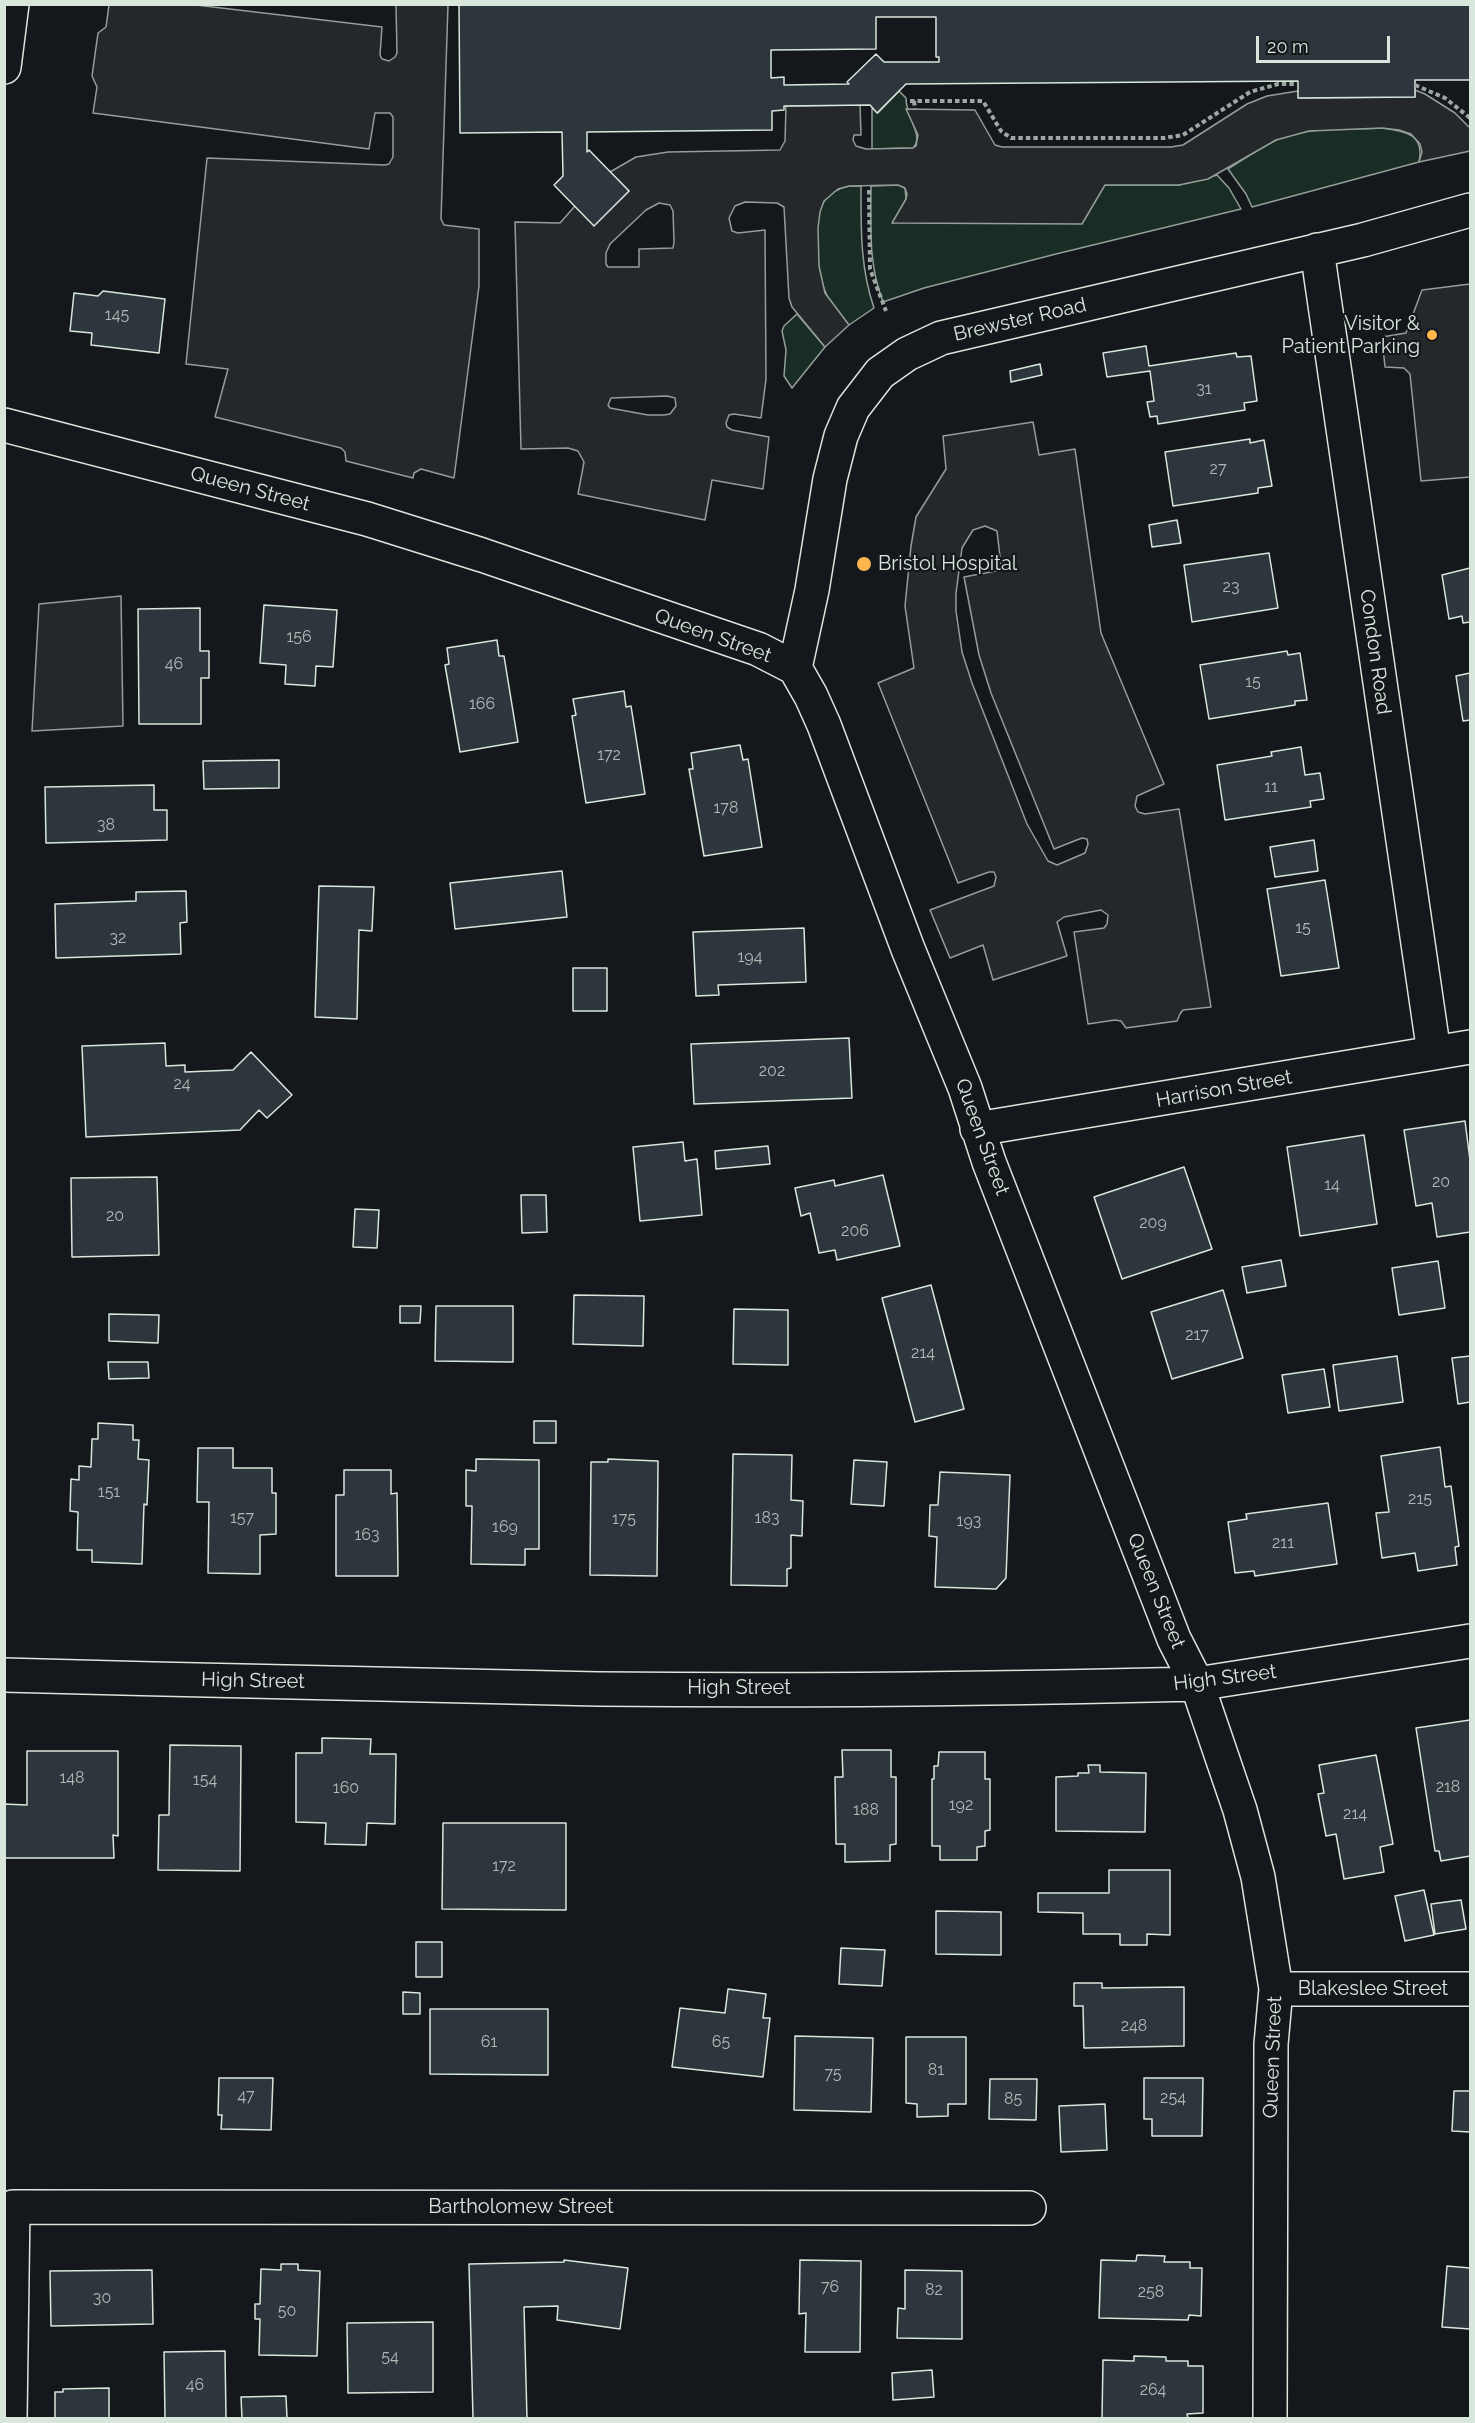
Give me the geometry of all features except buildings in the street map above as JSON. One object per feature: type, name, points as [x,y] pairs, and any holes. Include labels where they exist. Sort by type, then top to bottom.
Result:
[{"type":"street","points":[[4,67],[12,4]]},
{"type":"street","name":"Brewster Road","points":[[795,668],[812,590],[830,480],[841,436],[853,408],[880,373],[907,354],[941,338],[1317,250],[1470,210]]},
{"type":"street","name":"Condon Road","points":[[1317,250],[1434,1053]]},
{"type":"street","name":"Queen Street","points":[[4,425],[390,526],[747,645],[795,668],[824,725],[908,949],[965,1088],[976,1129],[1174,1639],[1197,1684],[1240,1810],[1258,1877],[1276,1989],[1271,2044],[1270,2418]]},
{"type":"street","name":"Harrison Street","points":[[976,1129],[1470,1047]]},
{"type":"street","name":"High Street","points":[[4,1675],[599,1689],[1031,1688],[1197,1684],[1470,1641]]},
{"type":"street","name":"Blakeslee Street","points":[[1276,1989],[1470,1989]]},
{"type":"street","name":"Bartholomew Street","points":[[9,2418],[13,2207],[1029,2208]]},
{"type":"path","points":[[915,109],[912,101],[983,101],[1001,131],[1011,138],[1164,138],[1183,135],[1250,92],[1278,84],[1298,84]]},
{"type":"path","points":[[1415,85],[1445,98],[1470,118]]},
{"type":"path","points":[[868,190],[870,269],[886,311]]},
{"type":"green space","points":[[899,91],[906,98],[916,132],[916,143],[913,148],[872,149],[872,108],[878,113]]},
{"type":"green space","points":[[1382,128],[1405,133],[1416,140],[1419,145],[1419,162],[1252,207],[1246,194],[1228,169],[1270,143],[1301,132]]},
{"type":"green space","points":[[1217,175],[1229,188],[1241,209],[924,288],[883,302],[878,288],[871,230],[871,186],[899,185],[905,188],[906,199],[893,223],[1105,185],[1179,185]]},
{"type":"green space","points":[[849,186],[861,186],[861,232],[864,262],[874,308],[849,325],[832,305],[825,291],[820,271],[817,231],[818,219],[825,200],[836,191]]},
{"type":"green space","points":[[797,314],[825,347],[792,388],[784,376],[786,350],[782,331],[784,326]]},
{"type":"shaded area","points":[[109,5],[196,5],[382,27],[380,55],[382,59],[389,61],[397,53],[396,5],[448,5],[441,219],[444,225],[479,229],[479,286],[454,478],[421,469],[414,473],[413,478],[346,461],[345,452],[341,448],[215,417],[228,369],[186,364],[207,158],[385,165],[389,164],[393,157],[393,117],[390,113],[375,113],[369,149],[93,113],[97,87],[92,76],[98,33],[106,27]]},
{"type":"shaded area","points":[[1415,90],[1455,113],[1470,128],[1470,151],[1419,162],[1422,152],[1420,144],[1411,134],[1399,130],[1382,128],[1309,131],[1276,140],[1208,179],[1179,185],[1105,185],[1082,224],[892,223],[906,199],[905,188],[898,185],[849,186],[838,189],[824,201],[820,212],[819,266],[825,293],[849,325],[825,347],[792,307],[789,298],[784,207],[777,203],[745,202],[735,206],[729,218],[732,231],[738,233],[765,230],[766,379],[761,418],[734,414],[729,415],[726,423],[727,427],[732,430],[769,437],[763,489],[712,480],[705,520],[578,494],[584,462],[578,451],[568,448],[521,449],[515,222],[560,223],[575,206],[594,225],[629,191],[610,172],[636,157],[668,152],[780,150],[785,141],[786,106],[860,105],[861,135],[854,135],[853,140],[856,146],[866,149],[913,148],[916,146],[918,135],[906,109],[975,110],[995,145],[1002,147],[1171,147],[1183,145],[1247,104],[1267,96],[1298,91],[1299,98],[1415,97]],"holes":[[[659,203],[670,205],[673,211],[673,248],[639,249],[639,267],[608,267],[606,253],[610,244],[646,210]],[[667,396],[675,398],[676,406],[670,414],[664,415],[648,415],[610,408],[608,405],[611,398]]]},
{"type":"shaded area","points":[[1470,284],[1470,477],[1421,481],[1410,374],[1404,368],[1385,367],[1382,337],[1406,333],[1422,290]]},
{"type":"shaded area","points":[[1033,422],[1039,455],[1075,449],[1101,633],[1164,784],[1137,796],[1135,806],[1138,812],[1145,814],[1179,809],[1211,1007],[1183,1010],[1177,1021],[1126,1028],[1121,1021],[1115,1020],[1088,1024],[1074,932],[1104,928],[1108,915],[1101,910],[1064,917],[1057,922],[1067,956],[993,980],[983,945],[950,958],[930,910],[994,886],[996,877],[994,872],[989,872],[958,883],[878,683],[914,668],[905,606],[911,546],[916,517],[946,469],[943,436]],"holes":[[[985,526],[997,531],[1001,565],[996,571],[964,577],[979,655],[991,693],[1054,849],[1082,838],[1087,839],[1085,853],[1057,865],[1048,861],[1027,824],[962,652],[956,611],[962,548],[973,530]]]},
{"type":"shaded area","points":[[121,596],[123,726],[32,731],[39,604]]},
{"type":"place","name":"Visitor & Patient Parking","points":[[1432,335]]},
{"type":"place","name":"Bristol Hospital","points":[[864,564]]}]
